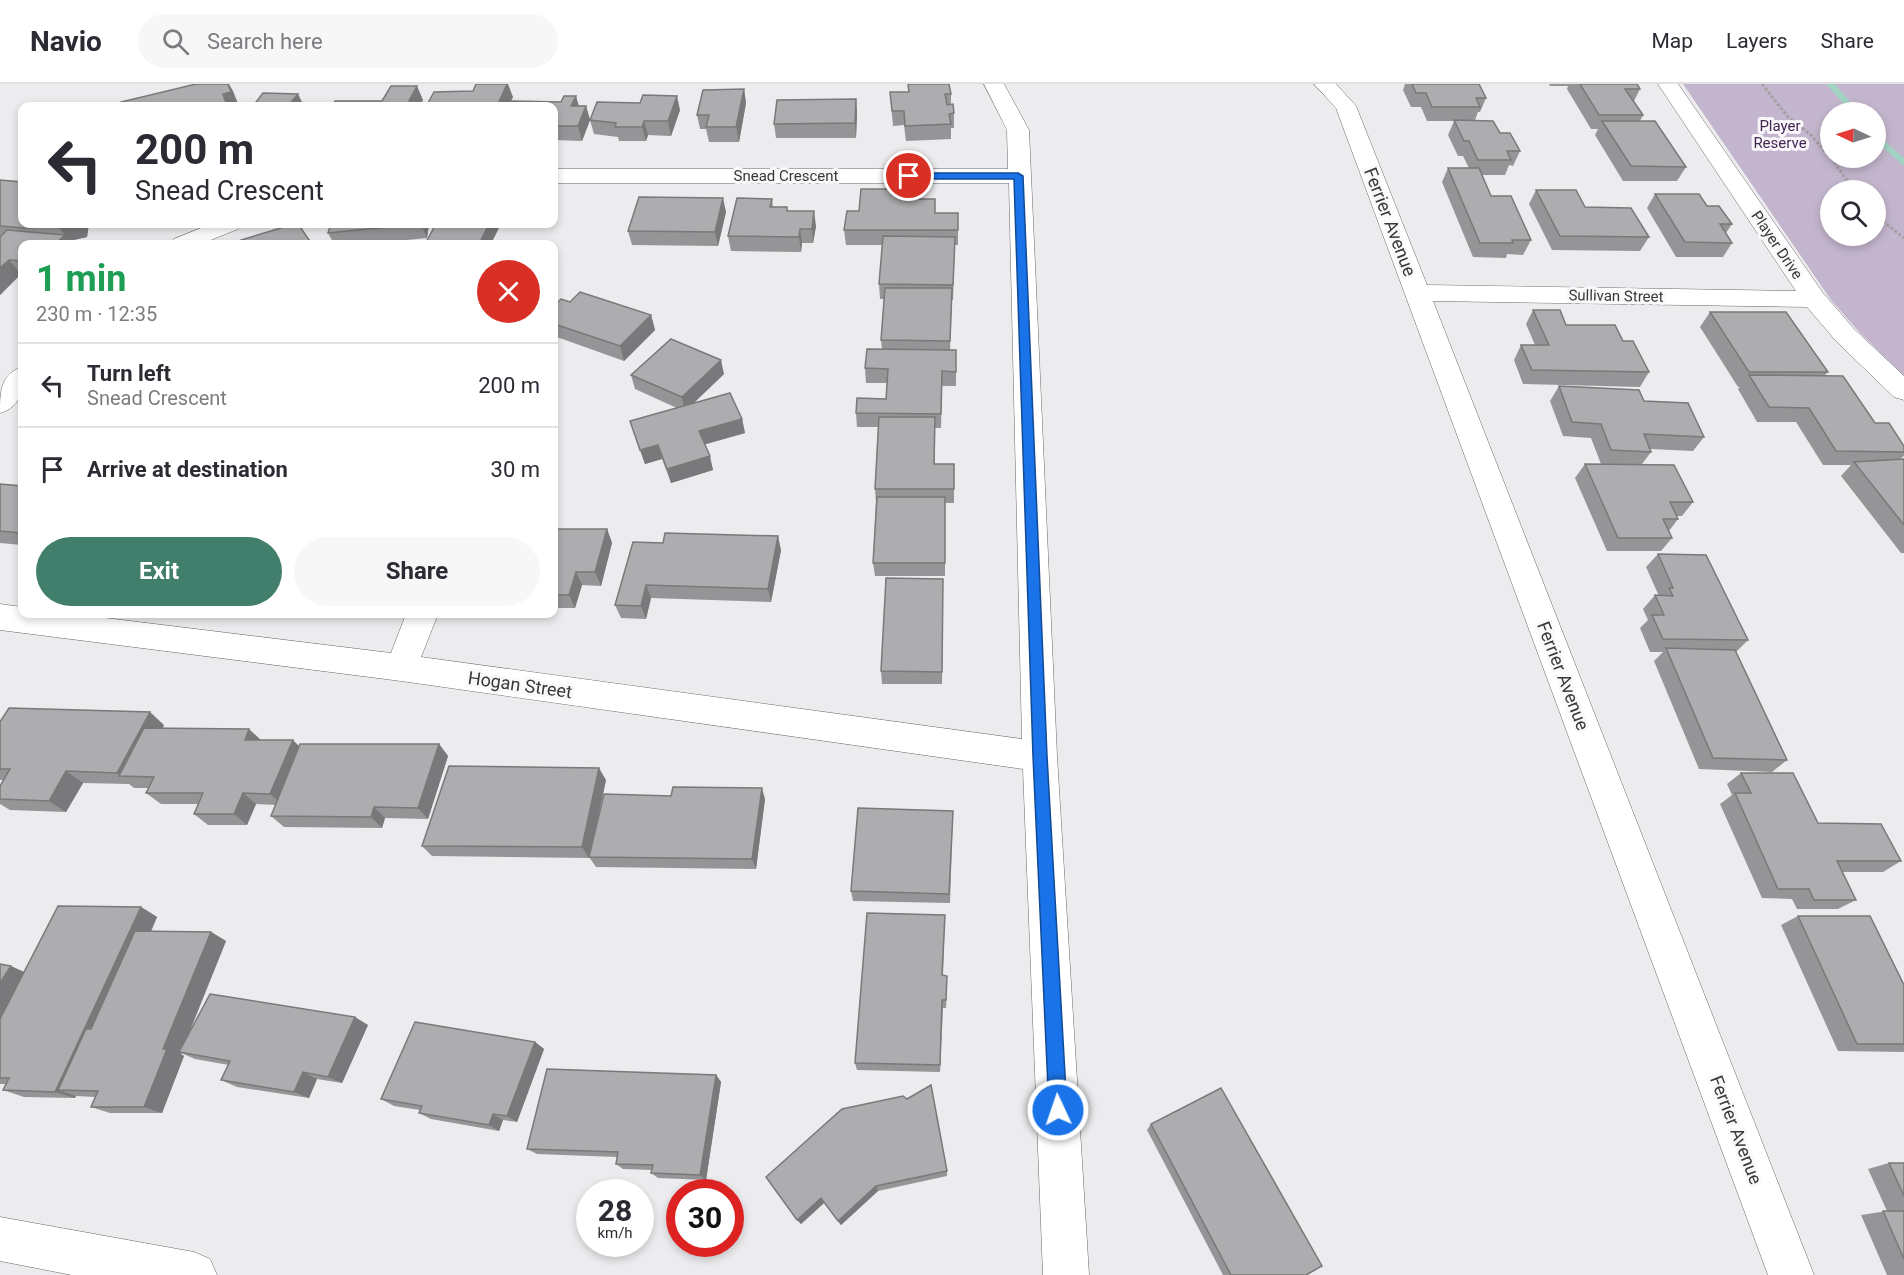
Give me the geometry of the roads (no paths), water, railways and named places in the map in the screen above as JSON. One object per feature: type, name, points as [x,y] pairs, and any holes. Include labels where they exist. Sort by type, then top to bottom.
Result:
[{"type":"street","points":[[994,84],[1018,129],[1040,756],[1066,1275]]},
{"type":"street","name":"Ferrier Avenue","points":[[1324,84],[1346,106],[1791,1275]]},
{"type":"street","name":"Player Drive","points":[[1668,84],[1814,299],[1845,335],[1904,391]]},
{"type":"street","name":"Snead Crescent","points":[[558,176],[1018,176]]},
{"type":"street","points":[[192,240],[220,228]]},
{"type":"street","name":"Sullivan Street","points":[[1417,293],[1814,299]]},
{"type":"street","points":[[0,404],[18,381]]},
{"type":"street","name":"Hogan Street","points":[[0,617],[401,668],[1040,756]]},
{"type":"street","points":[[401,668],[420,618]]},
{"type":"street","points":[[0,1239],[194,1275]]},
{"type":"waterway","points":[[1830,84],[1846,102]]},
{"type":"waterway","points":[[1886,146],[1904,163]]},
{"type":"park label","name":"Player Reserve","points":[[1780,134]]}]
